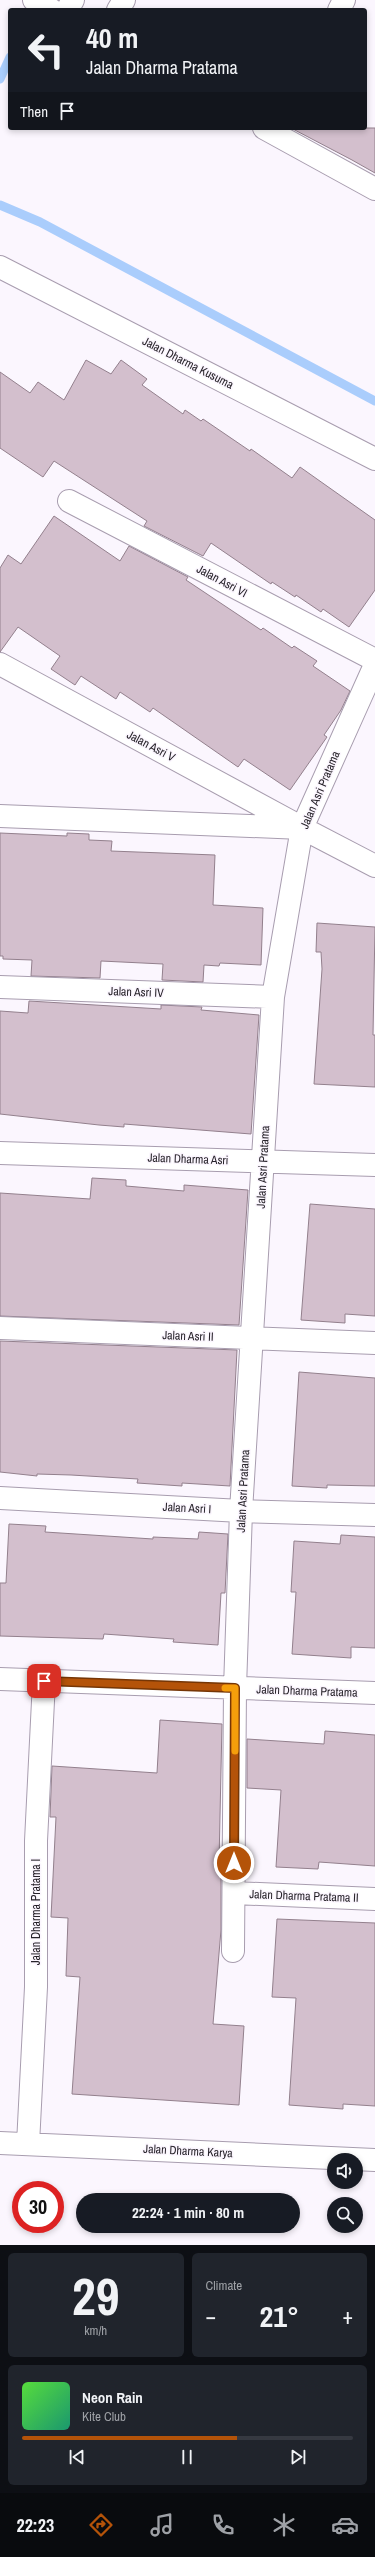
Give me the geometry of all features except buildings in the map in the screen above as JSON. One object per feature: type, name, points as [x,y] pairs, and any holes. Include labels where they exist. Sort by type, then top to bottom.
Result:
[{"type":"street","points":[[51,7],[72,0]]},
{"type":"street","points":[[268,130],[375,189]]},
{"type":"street","name":"Jalan Dharma Kusuma","points":[[0,267],[375,459]]},
{"type":"street","name":"Jalan Asri VI","points":[[69,501],[375,660]]},
{"type":"street","name":"Jalan Asri V","points":[[0,664],[375,866]]},
{"type":"street","name":"Jalan Asri Pratama","points":[[235,1688],[241,1511],[273,997],[302,828],[375,664]]},
{"type":"street","name":"Jalan Asri V","points":[[0,816],[302,828]]},
{"type":"street","name":"Jalan Asri IV","points":[[0,987],[273,997]]},
{"type":"street","name":"Jalan Dharma Asri","points":[[0,1153],[375,1166]]},
{"type":"street","name":"Jalan Asri II","points":[[0,1328],[375,1344]]},
{"type":"street","name":"Jalan Asri I","points":[[0,1498],[241,1511],[375,1515]]},
{"type":"street","name":"Jalan Dharma Pratama","points":[[0,1679],[375,1693]]},
{"type":"street","name":"Jalan Dharma Pratama I","points":[[28,2144],[36,1987],[36,1841],[44,1681]]},
{"type":"street","name":"Jalan Dharma Pratama II","points":[[233,1951],[235,1688]]},
{"type":"street","name":"Jalan Dharma Pratama II","points":[[234,1893],[375,1899]]},
{"type":"street","name":"Jalan Dharma Karya","points":[[0,2143],[375,2160]]},
{"type":"waterway","points":[[0,79],[8,61]]},
{"type":"waterway","points":[[0,205],[40,222],[375,401]]},
{"type":"slow traffic","points":[[225,1688],[235,1688],[235,1751]]},
{"type":"route","points":[[44,1681],[235,1688],[234,1863]]}]
